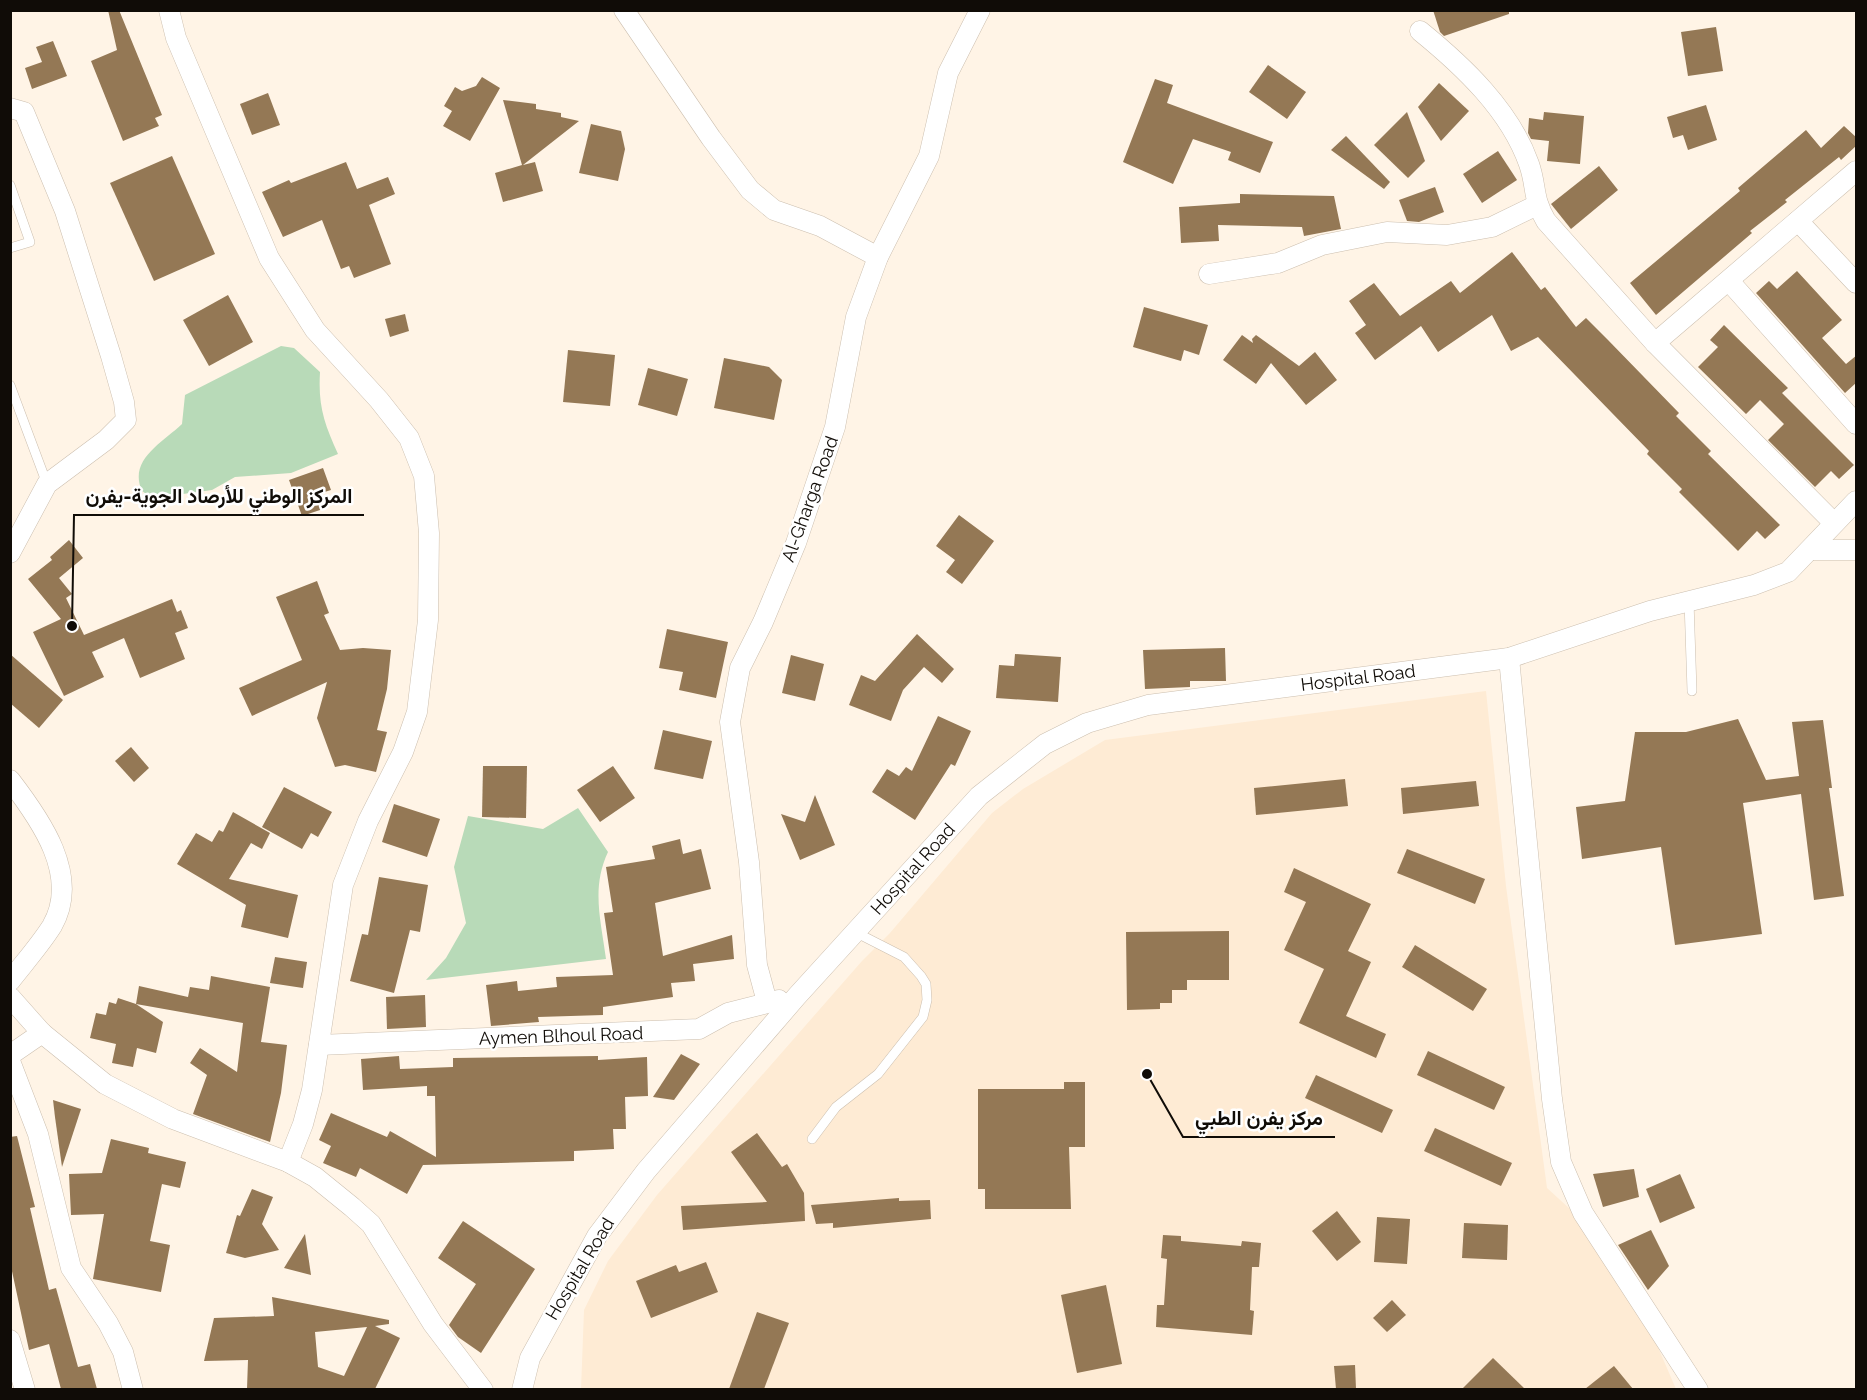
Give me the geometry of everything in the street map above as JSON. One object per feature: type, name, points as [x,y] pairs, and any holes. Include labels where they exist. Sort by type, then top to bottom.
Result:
[{"type":"street","points":[[169,10],[176,38],[269,258],[315,330],[379,400],[409,438],[424,477],[429,533],[428,620],[417,712],[403,752],[368,821],[343,885],[312,1090],[288,1162]]},
{"type":"street","points":[[624,10],[711,138],[750,190],[774,210],[820,226],[878,257]]},
{"type":"street","name":"Al-Gharga Road","points":[[767,1002],[757,965],[748,862],[730,722],[740,668],[763,622],[796,543],[835,428],[856,317],[878,257],[929,156],[948,73],[980,10]]},
{"type":"street","points":[[1420,31],[1463,66],[1510,126],[1530,165],[1536,205],[1546,221],[1655,343],[1834,523]]},
{"type":"street","points":[[10,108],[24,112],[65,211],[124,402],[126,420],[106,440],[47,484],[10,553]]},
{"type":"street","points":[[1655,343],[1857,171]]},
{"type":"street","points":[[1209,274],[1278,262],[1322,245],[1387,232],[1447,235],[1492,227],[1536,205]]},
{"type":"street","points":[[1798,221],[1857,283]]},
{"type":"street","points":[[1729,281],[1857,424]]},
{"type":"street","name":"Hospital Road","points":[[522,1389],[530,1358],[597,1236],[705,1099],[979,796],[1045,744],[1087,723],[1148,705],[1509,658],[1650,611],[1754,585],[1788,572],[1857,501]]},
{"type":"street","points":[[1811,550],[1857,550]]},
{"type":"street","points":[[1509,658],[1552,1099],[1561,1162],[1583,1213],[1698,1389]]},
{"type":"street","points":[[10,780],[52,846],[61,873],[61,899],[53,925],[10,981]]},
{"type":"street","name":"Aymen Blhoul Road","points":[[319,1045],[699,1029],[728,1013],[797,996]]},
{"type":"street","points":[[10,997],[42,1034],[105,1084],[173,1119],[288,1162],[315,1178],[371,1224],[433,1324],[483,1389]]},
{"type":"street","points":[[10,1055],[42,1034]]},
{"type":"street","points":[[10,1061],[38,1134],[71,1268],[108,1323],[123,1352],[133,1389]]},
{"type":"street","points":[[10,1340],[25,1389]]},
{"type":"lane","points":[[10,185],[30,242],[10,248]]},
{"type":"lane","points":[[10,385],[47,484]]},
{"type":"lane","points":[[1689,601],[1692,691]]},
{"type":"lane","points":[[812,1139],[836,1107],[878,1074],[923,1017],[927,1000],[926,984],[904,957],[855,932]]},
{"type":"shaded area","points":[[1486,691],[1506,886],[1547,1188],[1570,1209],[1620,1278],[1657,1345],[1676,1389],[581,1390],[584,1310],[608,1261],[657,1195],[862,961],[890,933],[992,813],[1023,789],[1105,740]]},
{"type":"green space","points":[[281,346],[294,348],[320,372],[323,414],[338,454],[291,473],[235,477],[212,490],[161,497],[151,497],[142,491],[139,480],[143,461],[157,445],[182,424],[185,395]]},
{"type":"green space","points":[[578,808],[608,852],[600,878],[599,891],[606,959],[426,980],[446,958],[466,923],[454,867],[468,816],[543,829]]},
{"type":"building","points":[[108,10],[119,10],[162,115],[155,118],[159,126],[123,141],[91,61],[117,50]]},
{"type":"building","points":[[1433,10],[1509,10],[1509,14],[1444,36],[1440,32]]},
{"type":"building","points":[[1716,27],[1723,71],[1688,76],[1681,32]]},
{"type":"building","points":[[53,41],[67,76],[32,89],[25,68],[42,62],[36,47]]},
{"type":"building","points":[[1268,65],[1306,92],[1287,119],[1249,92]]},
{"type":"building","points":[[482,77],[500,88],[470,141],[443,126],[452,111],[444,106],[455,87],[462,91],[476,86]]},
{"type":"building","points":[[1155,79],[1173,85],[1167,103],[1273,142],[1260,173],[1228,160],[1231,152],[1193,139],[1173,184],[1123,162]]},
{"type":"building","points":[[1439,83],[1469,111],[1441,141],[1418,107]]},
{"type":"building","points":[[268,93],[280,125],[252,135],[240,104]]},
{"type":"building","points":[[503,100],[536,104],[536,109],[561,113],[561,117],[579,121],[523,165],[535,162],[543,191],[503,202],[495,173],[522,165]]},
{"type":"building","points":[[1706,105],[1717,140],[1688,150],[1683,135],[1673,138],[1667,117]]},
{"type":"building","points":[[1407,112],[1425,161],[1408,178],[1374,145]]},
{"type":"building","points":[[1544,112],[1584,116],[1580,164],[1547,161],[1549,141],[1531,139],[1528,133],[1529,118],[1543,120]]},
{"type":"building","points":[[591,124],[621,131],[625,149],[618,181],[579,173]]},
{"type":"building","points":[[1844,126],[1857,138],[1857,145],[1841,160],[1839,157],[1785,200],[1787,202],[1750,231],[1752,233],[1656,315],[1630,283],[1740,191],[1738,188],[1806,130],[1821,148]]},
{"type":"building","points":[[1346,136],[1390,182],[1384,189],[1331,150]]},
{"type":"building","points":[[1498,151],[1517,180],[1482,203],[1463,174]]},
{"type":"building","points":[[172,156],[215,254],[154,281],[110,183]]},
{"type":"building","points":[[346,162],[357,189],[388,177],[395,194],[369,205],[391,264],[354,278],[349,266],[341,269],[322,220],[283,237],[262,192],[289,180],[291,183]]},
{"type":"building","points":[[1599,166],[1618,190],[1571,229],[1551,204]]},
{"type":"building","points":[[1435,187],[1444,212],[1419,222],[1407,221],[1399,200]]},
{"type":"building","points":[[1240,194],[1334,196],[1341,229],[1304,236],[1302,227],[1218,225],[1219,241],[1181,243],[1179,207],[1240,203]]},
{"type":"building","points":[[1512,252],[1541,290],[1545,287],[1576,327],[1586,318],[1679,413],[1676,416],[1711,451],[1708,454],[1780,525],[1765,539],[1757,531],[1738,551],[1679,492],[1682,489],[1647,454],[1649,451],[1538,337],[1511,351],[1492,315],[1438,352],[1421,326],[1375,360],[1355,333],[1366,325],[1349,301],[1374,283],[1400,316],[1451,281],[1460,293]]},
{"type":"building","points":[[1797,271],[1842,320],[1822,338],[1846,364],[1857,355],[1857,382],[1845,393],[1756,293],[1769,281],[1777,289]]},
{"type":"building","points":[[228,295],[253,342],[209,366],[183,320]]},
{"type":"building","points":[[1144,307],[1208,325],[1199,355],[1184,350],[1181,361],[1133,347]]},
{"type":"building","points":[[405,314],[409,331],[390,337],[385,319]]},
{"type":"building","points":[[1724,325],[1788,388],[1782,393],[1854,465],[1839,479],[1831,471],[1815,487],[1768,440],[1784,424],[1760,400],[1746,414],[1698,367],[1718,347],[1710,340]]},
{"type":"building","points":[[1242,335],[1253,343],[1252,339],[1256,335],[1299,366],[1315,352],[1337,380],[1306,405],[1271,363],[1256,384],[1223,360]]},
{"type":"building","points":[[568,350],[615,355],[610,406],[563,402]]},
{"type":"building","points":[[724,358],[769,367],[782,380],[774,420],[714,408]]},
{"type":"building","points":[[648,368],[688,379],[677,416],[638,405]]},
{"type":"building","points":[[323,468],[331,490],[318,494],[323,509],[302,516],[289,480]]},
{"type":"building","points":[[959,515],[994,541],[962,584],[946,572],[955,560],[936,546]]},
{"type":"building","points":[[69,540],[83,558],[59,578],[72,594],[66,598],[84,635],[172,599],[177,612],[181,610],[188,628],[175,633],[185,659],[140,678],[124,638],[92,652],[104,677],[64,696],[33,632],[61,619],[28,579],[52,560],[50,557]]},
{"type":"building","points":[[317,581],[329,613],[324,615],[340,650],[363,648],[391,650],[387,689],[377,730],[387,732],[376,772],[345,765],[335,767],[317,718],[327,682],[252,716],[239,688],[302,660],[276,597]]},
{"type":"building","points":[[667,629],[728,642],[716,698],[679,690],[683,672],[659,668]]},
{"type":"building","points":[[917,634],[954,669],[942,683],[924,667],[903,690],[891,721],[849,705],[861,675],[875,681]]},
{"type":"building","points":[[1225,648],[1226,681],[1190,681],[1190,687],[1145,689],[1143,650]]},
{"type":"building","points":[[10,654],[63,700],[39,728],[10,703]]},
{"type":"building","points":[[1015,654],[1061,657],[1058,702],[996,698],[999,665],[1014,666]]},
{"type":"building","points":[[791,655],[824,664],[815,701],[782,693]]},
{"type":"building","points":[[938,716],[971,731],[955,766],[951,764],[915,820],[872,792],[887,769],[899,776],[906,767],[912,771]]},
{"type":"building","points":[[1738,719],[1766,780],[1799,776],[1792,722],[1823,720],[1832,788],[1829,788],[1844,896],[1814,900],[1801,794],[1743,803],[1762,934],[1675,945],[1661,847],[1582,859],[1576,807],[1625,801],[1635,732],[1686,732]]},
{"type":"building","points":[[663,730],[712,741],[703,779],[654,769]]},
{"type":"building","points":[[131,747],[149,768],[134,782],[115,761]]},
{"type":"building","points":[[483,766],[527,766],[526,818],[482,817]]},
{"type":"building","points":[[613,766],[635,798],[600,822],[577,790]]},
{"type":"building","points":[[1345,779],[1348,806],[1256,815],[1254,788]]},
{"type":"building","points":[[1476,781],[1479,806],[1403,814],[1401,788]]},
{"type":"building","points":[[284,787],[332,812],[318,837],[311,833],[302,849],[262,827]]},
{"type":"building","points":[[815,795],[835,845],[800,860],[781,814],[805,822]]},
{"type":"building","points":[[394,804],[440,819],[427,857],[382,842]]},
{"type":"building","points":[[233,812],[270,833],[262,849],[251,843],[229,879],[298,895],[288,938],[241,927],[246,905],[177,864],[196,833],[212,842],[219,830],[223,832]]},
{"type":"building","points":[[680,839],[683,854],[701,849],[711,889],[655,903],[663,956],[732,935],[734,959],[693,964],[695,981],[671,983],[673,997],[603,1007],[603,1015],[538,1017],[539,1022],[491,1026],[486,985],[517,981],[518,991],[557,987],[556,977],[613,975],[604,913],[613,912],[606,867],[655,859],[652,846]]},
{"type":"building","points":[[1407,849],[1485,879],[1475,904],[1397,873]]},
{"type":"building","points":[[1294,868],[1371,904],[1348,951],[1371,962],[1346,1016],[1386,1034],[1376,1058],[1299,1023],[1324,969],[1284,950],[1306,902],[1284,892]]},
{"type":"building","points":[[379,877],[428,885],[420,932],[410,930],[394,993],[350,981],[362,934],[368,935]]},
{"type":"building","points":[[1229,931],[1229,980],[1187,980],[1187,990],[1172,990],[1172,1003],[1160,1003],[1160,1009],[1127,1010],[1126,932]]},
{"type":"building","points":[[1415,945],[1487,989],[1473,1011],[1402,967]]},
{"type":"building","points":[[275,957],[307,962],[303,988],[270,983]]},
{"type":"building","points":[[211,976],[270,987],[261,1042],[287,1045],[281,1093],[270,1142],[193,1114],[207,1075],[190,1063],[200,1048],[237,1072],[243,1023],[136,1004],[139,986],[188,997],[190,987],[209,990]]},
{"type":"building","points":[[425,995],[426,1027],[387,1029],[386,997]]},
{"type":"building","points":[[118,998],[136,1004],[163,1022],[156,1053],[137,1048],[133,1067],[112,1063],[116,1044],[90,1038],[96,1013],[106,1015],[109,1002],[116,1004]]},
{"type":"building","points":[[1428,1051],[1505,1087],[1494,1110],[1417,1075]]},
{"type":"building","points":[[681,1054],[700,1064],[674,1100],[653,1097]]},
{"type":"building","points":[[399,1056],[400,1069],[453,1067],[453,1058],[598,1056],[598,1060],[647,1057],[648,1096],[625,1097],[626,1129],[613,1129],[614,1149],[574,1151],[574,1161],[423,1165],[407,1194],[360,1168],[356,1177],[323,1163],[331,1146],[319,1140],[331,1113],[387,1137],[390,1131],[436,1157],[435,1096],[427,1096],[427,1086],[363,1090],[361,1059]]},
{"type":"building","points":[[1316,1075],[1393,1110],[1382,1133],[1305,1098]]},
{"type":"building","points":[[1064,1082],[1085,1082],[1085,1147],[1069,1147],[1071,1209],[985,1209],[985,1189],[978,1189],[978,1089],[1064,1089]]},
{"type":"building","points":[[53,1100],[81,1109],[62,1167],[55,1117]]},
{"type":"building","points":[[1435,1128],[1512,1163],[1501,1186],[1424,1151]]},
{"type":"building","points":[[757,1133],[782,1167],[787,1164],[804,1193],[805,1221],[683,1230],[681,1206],[767,1202],[731,1152]]},
{"type":"building","points":[[17,1136],[35,1207],[30,1208],[49,1290],[56,1288],[78,1367],[90,1364],[97,1389],[61,1389],[49,1344],[29,1350],[10,1262],[10,1137]]},
{"type":"building","points":[[111,1139],[149,1148],[148,1153],[186,1162],[180,1188],[162,1184],[150,1241],[170,1245],[161,1292],[93,1279],[104,1214],[71,1215],[69,1174],[102,1173]]},
{"type":"building","points":[[1634,1169],[1639,1197],[1603,1207],[1593,1174]]},
{"type":"building","points":[[1680,1174],[1695,1208],[1660,1223],[1646,1189]]},
{"type":"building","points":[[252,1189],[273,1197],[262,1224],[279,1250],[245,1258],[226,1253],[237,1215],[240,1216]]},
{"type":"building","points":[[899,1198],[899,1201],[930,1200],[931,1219],[833,1228],[833,1223],[816,1224],[811,1205]]},
{"type":"building","points":[[1337,1211],[1361,1242],[1337,1261],[1312,1231]]},
{"type":"building","points":[[1377,1217],[1410,1219],[1407,1264],[1374,1262]]},
{"type":"building","points":[[463,1221],[535,1269],[481,1353],[458,1337],[449,1325],[476,1284],[438,1258]]},
{"type":"building","points":[[1464,1223],[1508,1225],[1507,1260],[1462,1258]]},
{"type":"building","points":[[1651,1230],[1669,1266],[1648,1290],[1618,1245]]},
{"type":"building","points":[[305,1234],[311,1275],[284,1268]]},
{"type":"building","points":[[1163,1235],[1181,1236],[1181,1241],[1241,1246],[1242,1241],[1261,1243],[1259,1267],[1252,1267],[1250,1310],[1254,1311],[1252,1335],[1156,1327],[1157,1305],[1164,1305],[1167,1259],[1161,1258]]},
{"type":"building","points":[[706,1262],[718,1292],[651,1318],[636,1281],[676,1265],[679,1272]]},
{"type":"building","points":[[1106,1285],[1122,1364],[1077,1373],[1061,1295]]},
{"type":"building","points":[[272,1297],[389,1320],[389,1324],[375,1326],[400,1338],[375,1389],[247,1389],[248,1360],[204,1361],[214,1318],[274,1316]],"holes":[[[367,1327],[344,1376],[318,1367],[315,1332]]]},
{"type":"building","points":[[1392,1300],[1406,1315],[1387,1332],[1373,1318]]},
{"type":"building","points":[[757,1312],[789,1323],[764,1389],[729,1389]]},
{"type":"building","points":[[1493,1358],[1525,1389],[1462,1389]]},
{"type":"building","points":[[1355,1365],[1356,1389],[1336,1389],[1334,1366]]},
{"type":"building","points":[[1614,1366],[1633,1389],[1585,1389]]},
{"type":"place","name":"المركز الوطني للأرصاد الجوية-يفرن","points":[[72,626]]},
{"type":"place","name":"مركز يفرن الطبي","points":[[1147,1074]]}]
